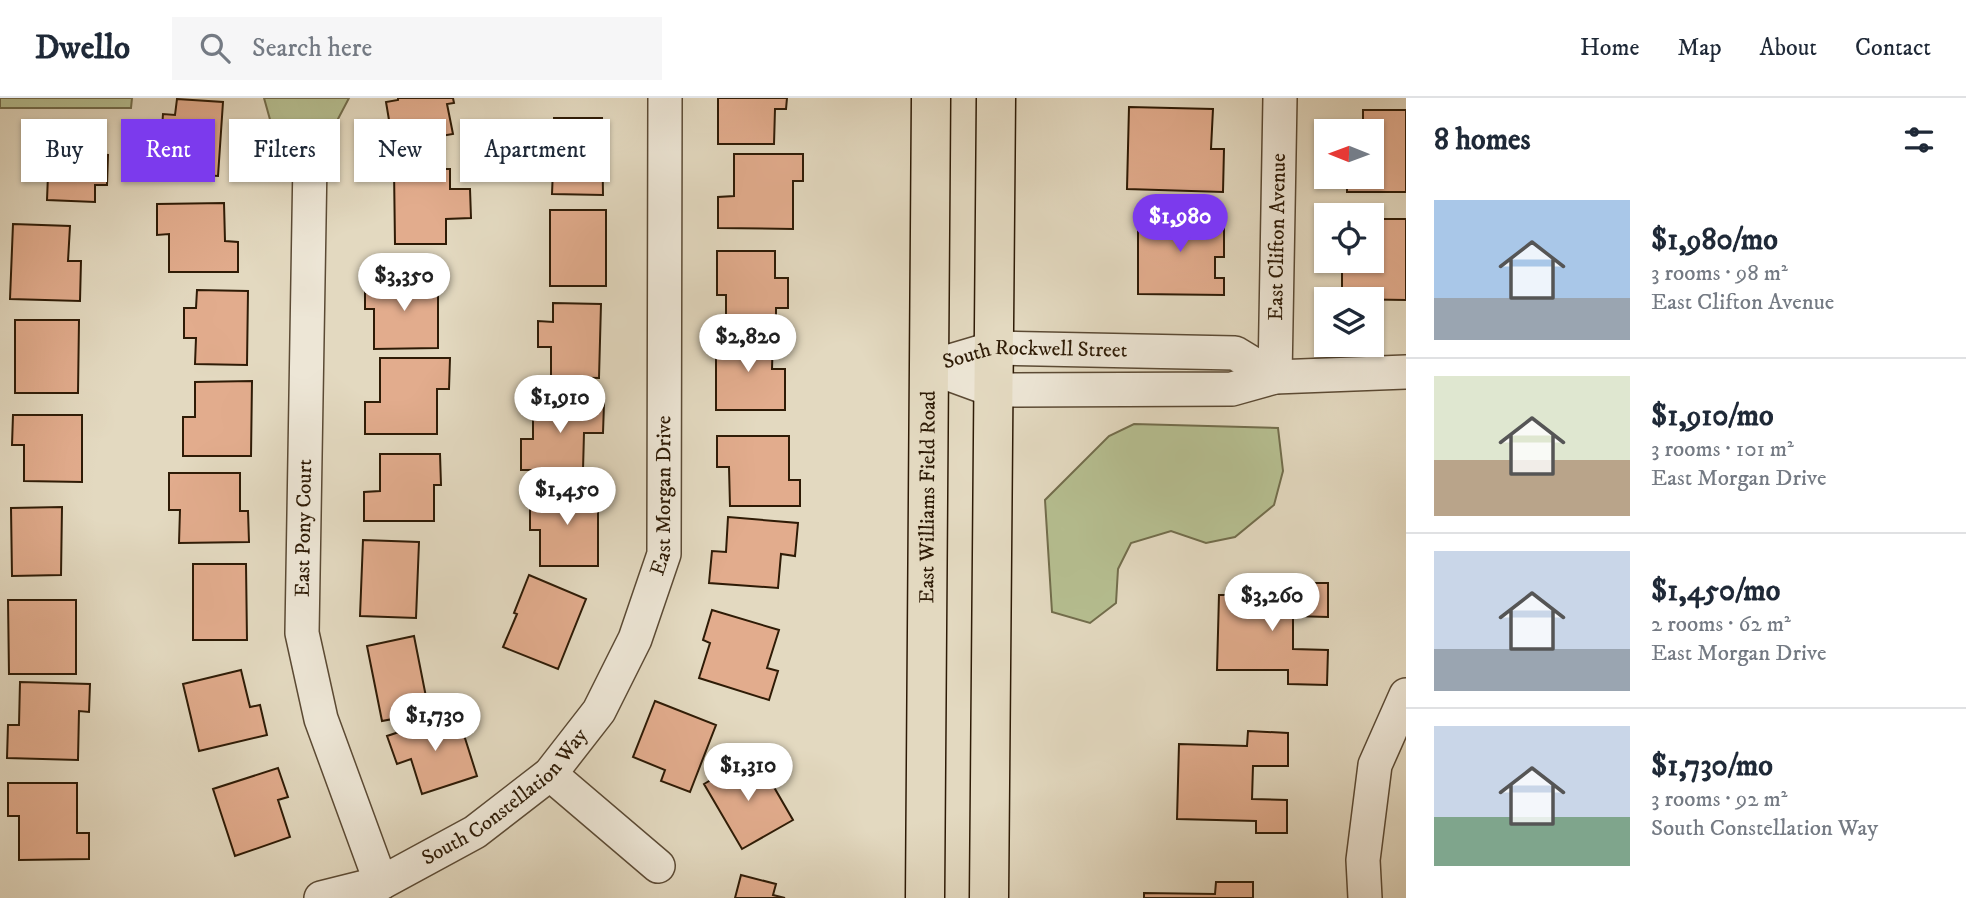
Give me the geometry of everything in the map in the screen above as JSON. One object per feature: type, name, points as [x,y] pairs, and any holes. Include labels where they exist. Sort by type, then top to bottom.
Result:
[{"type":"main road","name":"East Williams Field Road","points":[[925,898],[931,98]]},
{"type":"main road","points":[[989,898],[996,98]]},
{"type":"street","name":"East Morgan Drive","points":[[599,711],[635,639],[664,554],[665,98]]},
{"type":"street","name":"East Clifton Avenue","points":[[1275,377],[1280,98]]},
{"type":"street","name":"East Pony Court","points":[[310,182],[302,633],[321,719],[381,883]]},
{"type":"street","name":"South Rockwell Street","points":[[930,367],[994,348],[1235,353],[1275,377]]},
{"type":"street","name":"South Rockwell Street","points":[[930,367],[993,390],[1232,389],[1275,377],[1406,372]]},
{"type":"street","points":[[1366,898],[1363,860],[1375,765],[1406,695]]},
{"type":"street","name":"South Constellation Way","points":[[321,898],[381,883],[475,832],[550,774],[599,711]]},
{"type":"street","points":[[550,774],[658,866]]},
{"type":"green space","points":[[0,98],[132,98],[131,108],[0,108]]},
{"type":"green space","points":[[264,98],[349,98],[338,119],[270,119]]},
{"type":"green space","points":[[1134,424],[1278,428],[1283,471],[1274,505],[1235,537],[1206,543],[1171,531],[1131,543],[1118,569],[1116,603],[1090,623],[1052,612],[1045,500],[1109,436]]},
{"type":"building","points":[[453,98],[454,103],[447,104],[453,134],[446,135],[446,119],[389,119],[386,102]]},
{"type":"building","points":[[718,98],[787,98],[786,109],[775,109],[774,144],[718,144]]},
{"type":"building","points":[[177,99],[223,102],[218,176],[215,176],[215,119],[163,119],[163,114],[175,115]]},
{"type":"building","points":[[1129,107],[1213,109],[1211,149],[1224,149],[1223,192],[1127,189]]},
{"type":"building","points":[[1363,110],[1406,110],[1406,192],[1347,192],[1347,189],[1384,189],[1384,119],[1363,119]]},
{"type":"building","points":[[554,118],[602,119],[554,119]]},
{"type":"building","points":[[734,154],[803,154],[803,181],[793,181],[793,229],[718,228],[718,197],[734,196]]},
{"type":"building","points":[[108,155],[107,185],[95,185],[95,202],[47,200],[48,182],[107,182]]},
{"type":"building","points":[[446,169],[450,169],[450,189],[470,189],[471,218],[446,219],[446,244],[395,244],[394,182],[446,182]]},
{"type":"building","points":[[552,182],[603,182],[603,195],[552,194]]},
{"type":"building","points":[[224,203],[225,241],[238,242],[238,272],[169,272],[169,234],[157,235],[157,204]]},
{"type":"building","points":[[550,210],[606,210],[606,286],[550,286]]},
{"type":"building","points":[[1138,214],[1224,215],[1224,257],[1215,257],[1215,278],[1224,278],[1224,295],[1138,294]]},
{"type":"building","points":[[1384,219],[1406,219],[1406,300],[1384,300],[1384,287],[1342,287],[1342,273],[1384,273]]},
{"type":"building","points":[[13,224],[70,226],[68,261],[81,261],[80,301],[10,299]]},
{"type":"building","points":[[717,251],[775,251],[775,278],[788,278],[788,308],[776,308],[776,326],[726,326],[726,295],[717,295]]},
{"type":"building","points":[[365,279],[438,279],[438,348],[374,349],[374,309],[365,309]]},
{"type":"building","points":[[197,290],[248,291],[247,365],[195,364],[196,338],[184,338],[184,308],[196,308]]},
{"type":"building","points":[[553,303],[601,304],[599,378],[551,377],[551,347],[538,347],[538,321],[553,322]]},
{"type":"building","points":[[15,320],[79,320],[78,393],[15,393]]},
{"type":"building","points":[[716,335],[773,335],[772,369],[785,369],[785,410],[716,410]]},
{"type":"building","points":[[380,358],[450,358],[449,389],[437,389],[437,434],[365,434],[365,402],[380,402]]},
{"type":"building","points":[[252,381],[251,456],[183,456],[183,417],[195,417],[195,382]]},
{"type":"building","points":[[533,403],[604,403],[603,433],[584,433],[583,470],[521,470],[521,439],[533,439]]},
{"type":"building","points":[[13,415],[82,415],[82,482],[24,481],[24,445],[12,445]]},
{"type":"building","points":[[717,436],[789,436],[789,480],[800,480],[800,506],[730,506],[729,467],[717,467]]},
{"type":"building","points":[[380,454],[440,454],[441,485],[434,485],[434,521],[364,521],[364,492],[380,491]]},
{"type":"building","points":[[169,473],[240,473],[240,511],[248,511],[249,542],[179,543],[180,510],[169,510]]},
{"type":"building","points":[[544,489],[598,489],[598,566],[540,566],[540,530],[530,530],[530,503],[544,503]]},
{"type":"building","points":[[62,507],[61,575],[12,576],[11,508]]},
{"type":"building","points":[[728,517],[798,523],[795,556],[781,554],[778,588],[709,583],[712,551],[726,552]]},
{"type":"building","points":[[363,540],[419,542],[416,618],[360,616]]},
{"type":"building","points":[[193,564],[246,564],[247,640],[193,640]]},
{"type":"building","points":[[529,575],[586,599],[558,669],[503,647]]},
{"type":"building","points":[[1288,583],[1328,583],[1328,617],[1293,616],[1293,649],[1328,650],[1327,685],[1288,684],[1288,670],[1217,670],[1219,595],[1288,595]]},
{"type":"building","points":[[8,600],[76,600],[76,674],[9,674]]},
{"type":"building","points":[[712,610],[779,630],[767,668],[778,671],[769,700],[699,678],[710,643],[703,640]]},
{"type":"building","points":[[414,636],[429,712],[382,721],[367,646]]},
{"type":"building","points":[[241,670],[250,707],[260,705],[267,735],[199,751],[183,684]]},
{"type":"building","points":[[20,682],[90,684],[89,712],[79,711],[78,760],[7,758],[8,725],[19,725]]},
{"type":"building","points":[[655,701],[716,725],[690,792],[661,781],[665,770],[633,757]]},
{"type":"building","points":[[457,713],[477,776],[422,794],[411,759],[397,764],[387,736]]},
{"type":"building","points":[[1248,731],[1288,733],[1288,766],[1253,766],[1252,799],[1287,800],[1287,833],[1256,833],[1256,821],[1177,819],[1179,744],[1247,746]]},
{"type":"building","points":[[750,757],[759,773],[764,770],[793,820],[742,849],[704,784]]},
{"type":"building","points":[[278,768],[288,797],[278,800],[290,837],[235,856],[213,789]]},
{"type":"building","points":[[8,783],[77,783],[77,833],[89,833],[89,859],[19,860],[19,816],[8,816]]},
{"type":"building","points":[[741,875],[776,884],[773,895],[785,898],[735,898]]},
{"type":"building","points":[[1216,882],[1253,882],[1253,898],[1144,898],[1144,893],[1215,894]]}]
